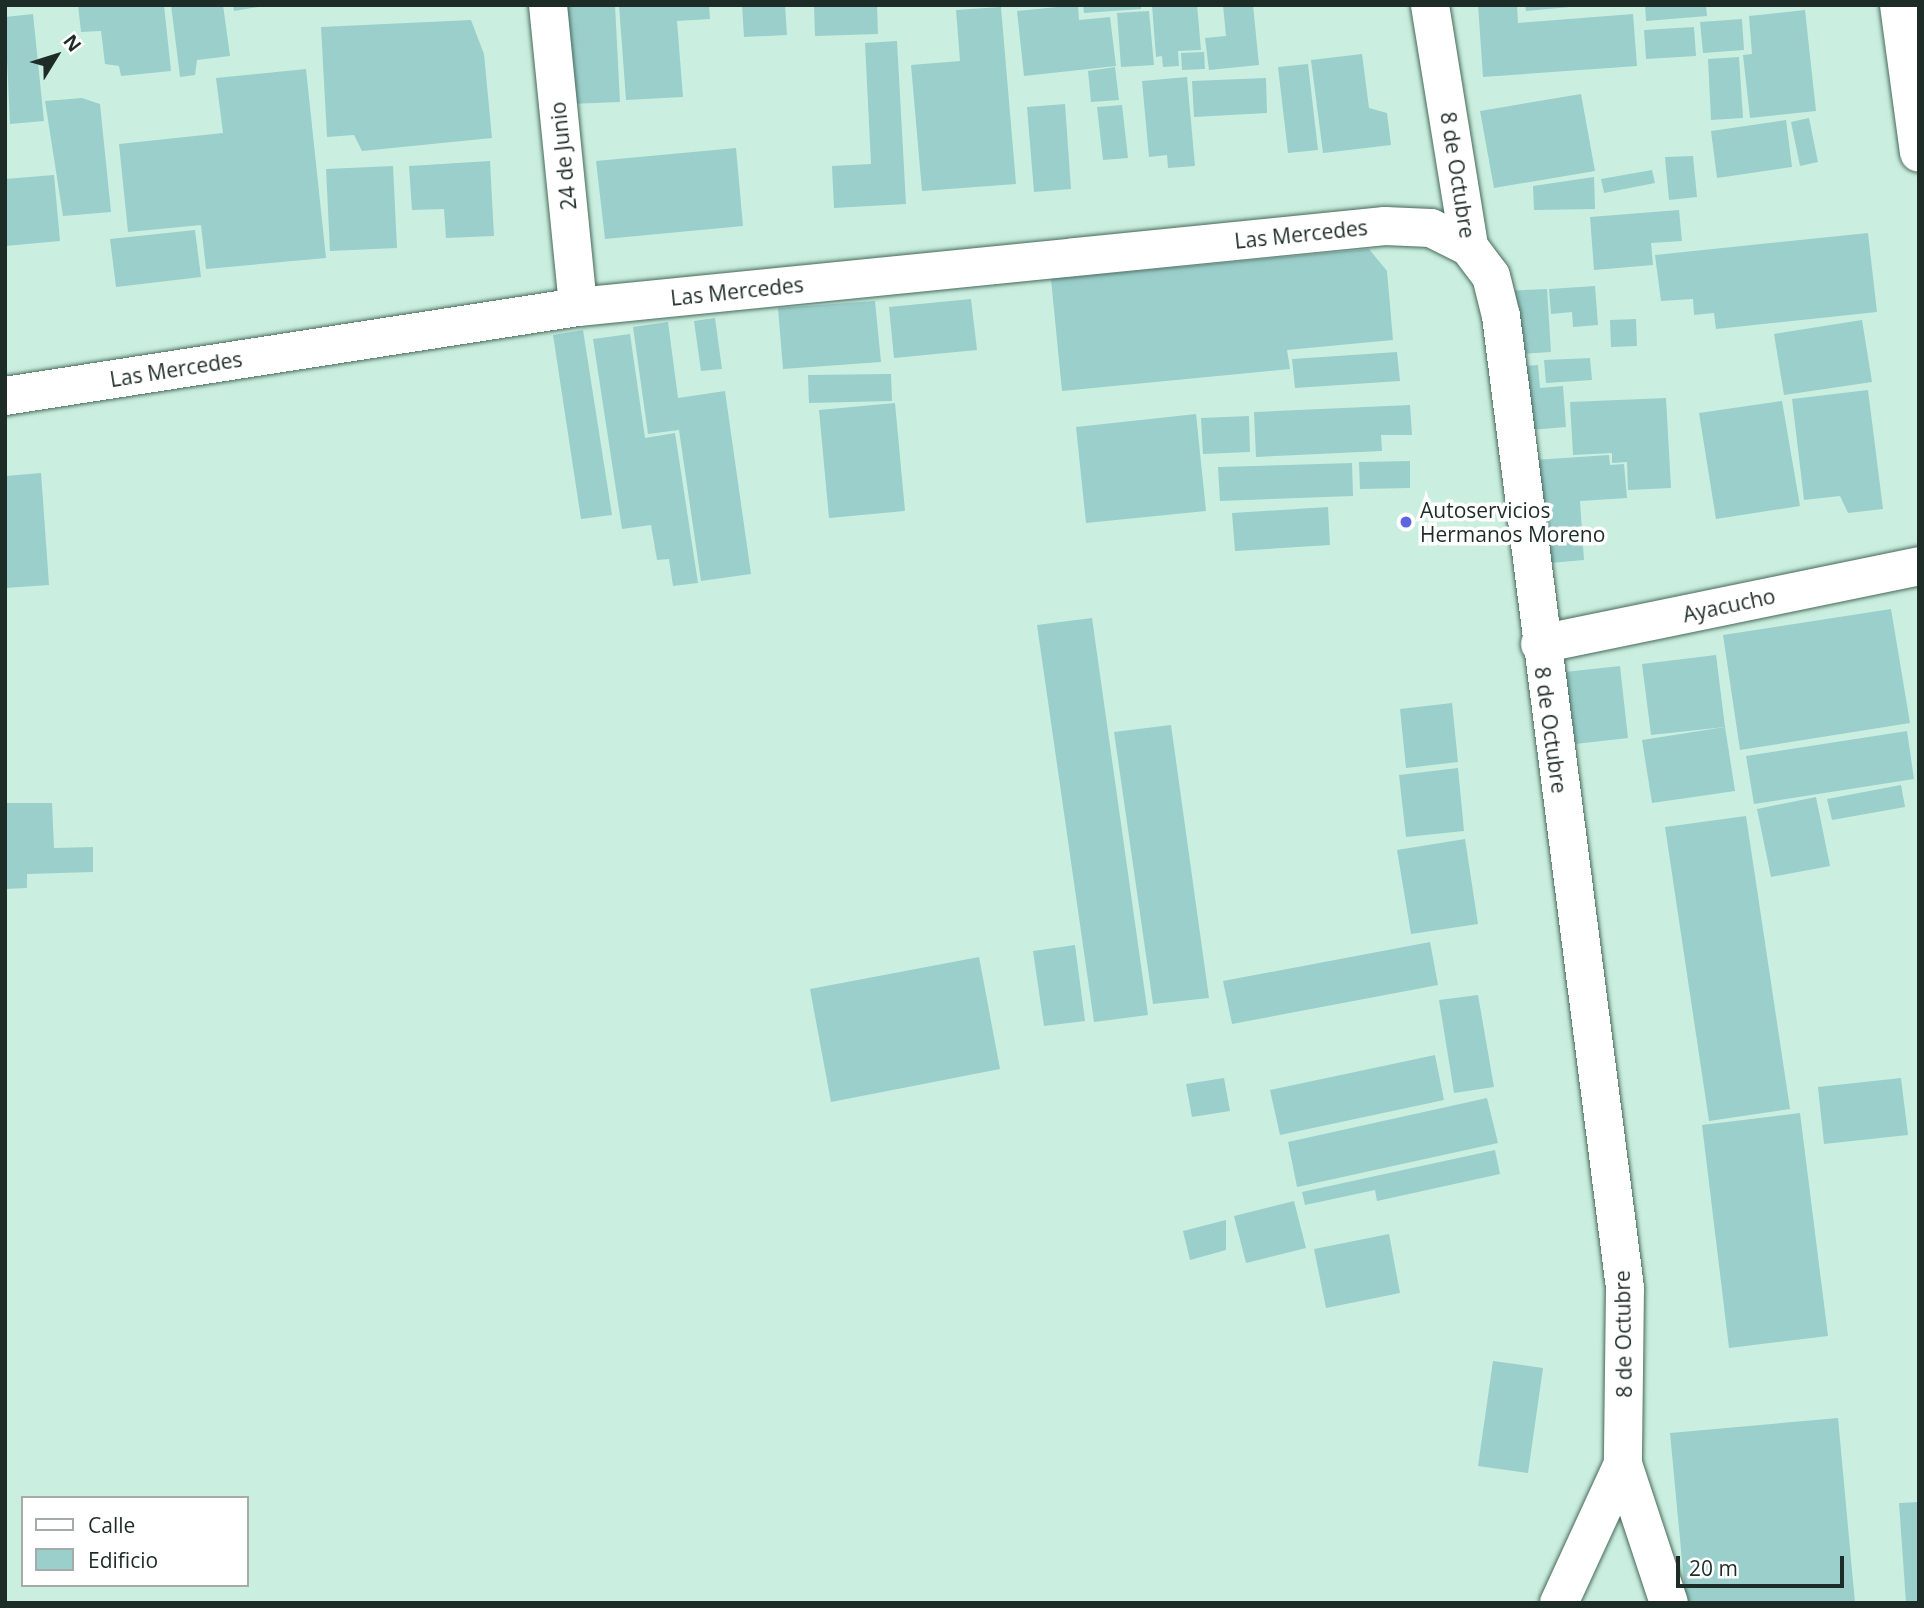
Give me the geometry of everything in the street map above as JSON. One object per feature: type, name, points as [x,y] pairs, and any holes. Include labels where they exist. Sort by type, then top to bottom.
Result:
[{"type":"street","name":"24 de Junio","points":[[548,5],[578,307]]},
{"type":"street","name":"8 de Octubre","points":[[1430,5],[1469,247],[1491,276],[1501,316],[1540,644],[1625,1288],[1623,1464],[1668,1603]]},
{"type":"street","points":[[1899,5],[1919,153]]},
{"type":"street","name":"Las Mercedes","points":[[5,396],[578,307],[1385,226],[1431,228],[1469,247]]},
{"type":"street","name":"Ayacucho","points":[[1540,644],[1919,566]]},
{"type":"street","name":"8 de Octubre","points":[[1559,1603],[1623,1464]]},
{"type":"building","points":[[78,5],[164,5],[171,71],[121,76],[119,66],[105,64],[101,31],[81,32]]},
{"type":"building","points":[[171,5],[223,5],[230,56],[197,60],[195,75],[180,77]]},
{"type":"building","points":[[233,5],[258,5],[258,7],[234,11]]},
{"type":"building","points":[[565,5],[615,5],[620,102],[570,104]]},
{"type":"building","points":[[619,5],[709,5],[710,19],[677,21],[683,97],[626,100]]},
{"type":"building","points":[[742,5],[785,5],[787,35],[744,37]]},
{"type":"building","points":[[814,5],[877,5],[878,34],[815,36]]},
{"type":"building","points":[[1078,5],[1079,20],[1110,17],[1116,66],[1024,76],[1017,11]]},
{"type":"building","points":[[1083,5],[1141,5],[1141,9],[1084,13]]},
{"type":"building","points":[[1152,5],[1197,5],[1201,50],[1178,51],[1179,66],[1163,67],[1162,56],[1156,57]]},
{"type":"building","points":[[1223,5],[1253,5],[1259,65],[1209,70],[1205,38],[1226,36]]},
{"type":"building","points":[[1478,5],[1517,5],[1518,23],[1633,14],[1637,66],[1483,77]]},
{"type":"building","points":[[1525,5],[1570,5],[1570,7],[1526,11]]},
{"type":"building","points":[[1645,5],[1706,5],[1707,16],[1646,21]]},
{"type":"building","points":[[1001,7],[1016,184],[922,191],[911,65],[960,61],[956,10]]},
{"type":"building","points":[[1805,10],[1816,111],[1750,118],[1743,55],[1752,54],[1749,16]]},
{"type":"building","points":[[1149,11],[1154,65],[1121,67],[1117,13]]},
{"type":"building","points":[[33,14],[44,121],[10,124],[5,17]]},
{"type":"building","points":[[1742,19],[1744,50],[1703,53],[1700,22]]},
{"type":"building","points":[[471,20],[484,54],[492,138],[362,151],[354,135],[327,137],[321,27]]},
{"type":"building","points":[[1694,27],[1696,56],[1646,59],[1644,30]]},
{"type":"building","points":[[897,41],[906,204],[834,208],[832,166],[871,164],[865,43]]},
{"type":"building","points":[[1204,52],[1205,69],[1182,70],[1181,53]]},
{"type":"building","points":[[1362,54],[1369,108],[1387,113],[1391,145],[1323,153],[1311,60]]},
{"type":"building","points":[[1739,57],[1743,118],[1711,120],[1708,59]]},
{"type":"building","points":[[1308,64],[1318,150],[1288,153],[1278,67]]},
{"type":"building","points":[[1115,67],[1119,100],[1091,102],[1088,71]]},
{"type":"building","points":[[306,69],[326,258],[206,269],[201,225],[128,232],[119,144],[223,133],[216,78]]},
{"type":"building","points":[[1187,77],[1195,166],[1168,168],[1167,155],[1149,157],[1142,81]]},
{"type":"building","points":[[1266,78],[1267,113],[1194,117],[1192,81]]},
{"type":"building","points":[[1581,94],[1595,171],[1494,188],[1480,111]]},
{"type":"building","points":[[82,98],[100,104],[111,212],[63,216],[45,101]]},
{"type":"building","points":[[1065,104],[1071,189],[1034,192],[1027,107]]},
{"type":"building","points":[[1122,105],[1128,158],[1103,160],[1097,107]]},
{"type":"building","points":[[1809,118],[1818,162],[1800,166],[1791,122]]},
{"type":"building","points":[[1786,120],[1792,167],[1717,178],[1711,131]]},
{"type":"building","points":[[736,148],[743,226],[605,239],[596,161]]},
{"type":"building","points":[[1693,156],[1697,197],[1669,200],[1665,157]]},
{"type":"building","points":[[490,161],[494,236],[446,238],[444,209],[412,210],[409,166]]},
{"type":"building","points":[[393,166],[397,248],[330,251],[326,169]]},
{"type":"building","points":[[1652,170],[1655,183],[1604,193],[1601,179]]},
{"type":"building","points":[[54,175],[60,241],[5,246],[5,179]]},
{"type":"building","points":[[1594,177],[1595,209],[1534,210],[1533,186]]},
{"type":"building","points":[[1679,210],[1682,241],[1651,243],[1653,265],[1594,270],[1590,217]]},
{"type":"building","points":[[195,230],[201,277],[116,287],[110,239]]},
{"type":"building","points":[[1868,233],[1877,312],[1716,329],[1714,313],[1694,315],[1693,299],[1661,301],[1655,255]]},
{"type":"building","points":[[1369,249],[1387,271],[1393,340],[1287,350],[1290,369],[1062,391],[1051,279]]},
{"type":"building","points":[[1595,286],[1598,325],[1573,327],[1572,312],[1551,314],[1549,289]]},
{"type":"building","points":[[1547,289],[1551,352],[1520,354],[1501,291]]},
{"type":"building","points":[[971,299],[977,350],[894,358],[889,307]]},
{"type":"building","points":[[875,301],[881,362],[783,369],[778,308]]},
{"type":"building","points":[[715,318],[722,369],[701,371],[694,321]]},
{"type":"building","points":[[1636,319],[1637,346],[1611,347],[1610,320]]},
{"type":"building","points":[[1862,320],[1872,382],[1784,395],[1774,334]]},
{"type":"building","points":[[668,322],[678,398],[725,391],[751,574],[701,581],[679,430],[648,434],[633,327]]},
{"type":"building","points":[[583,330],[612,515],[581,519],[553,335]]},
{"type":"building","points":[[630,334],[645,438],[675,433],[698,583],[673,586],[669,559],[657,560],[651,525],[622,529],[593,339]]},
{"type":"building","points":[[1397,352],[1400,381],[1295,388],[1292,359]]},
{"type":"building","points":[[1590,358],[1592,380],[1546,383],[1544,360]]},
{"type":"building","points":[[1538,365],[1540,388],[1563,386],[1566,427],[1517,431],[1512,367]]},
{"type":"building","points":[[891,374],[892,401],[809,403],[808,375]]},
{"type":"building","points":[[1868,390],[1883,509],[1848,513],[1840,496],[1804,500],[1792,399]]},
{"type":"building","points":[[1666,398],[1671,488],[1628,490],[1627,462],[1612,463],[1612,453],[1573,455],[1570,402]]},
{"type":"building","points":[[1782,401],[1800,506],[1716,519],[1699,413]]},
{"type":"building","points":[[895,403],[905,511],[829,518],[819,410]]},
{"type":"building","points":[[1410,405],[1412,435],[1381,435],[1382,451],[1256,457],[1254,412]]},
{"type":"building","points":[[1196,414],[1206,511],[1086,523],[1076,427]]},
{"type":"building","points":[[1249,416],[1250,452],[1203,454],[1201,418]]},
{"type":"building","points":[[1609,455],[1610,465],[1624,464],[1627,498],[1580,501],[1584,560],[1550,563],[1534,460]]},
{"type":"building","points":[[1410,461],[1410,488],[1360,489],[1359,462]]},
{"type":"building","points":[[1352,463],[1353,496],[1220,501],[1218,467]]},
{"type":"building","points":[[41,473],[49,585],[5,588],[5,476]]},
{"type":"building","points":[[1328,507],[1330,545],[1235,551],[1232,513]]},
{"type":"building","points":[[1891,609],[1910,723],[1740,750],[1723,635]]},
{"type":"building","points":[[1092,618],[1148,1015],[1094,1022],[1037,625]]},
{"type":"building","points":[[1716,655],[1725,727],[1651,735],[1642,664]]},
{"type":"building","points":[[1620,666],[1628,738],[1575,744],[1571,709],[1558,710],[1565,672]]},
{"type":"building","points":[[1452,703],[1458,762],[1406,768],[1400,709]]},
{"type":"building","points":[[1171,725],[1209,998],[1153,1004],[1114,732]]},
{"type":"building","points":[[1725,727],[1735,791],[1652,803],[1642,740]]},
{"type":"building","points":[[1907,731],[1914,779],[1754,804],[1746,756]]},
{"type":"building","points":[[1458,768],[1464,831],[1406,837],[1399,775]]},
{"type":"building","points":[[1901,785],[1905,807],[1832,820],[1827,799]]},
{"type":"building","points":[[1816,797],[1830,866],[1771,877],[1757,809]]},
{"type":"building","points":[[5,803],[52,803],[54,848],[93,847],[93,872],[27,874],[27,888],[5,889]]},
{"type":"building","points":[[1746,816],[1790,1109],[1709,1121],[1665,827]]},
{"type":"building","points":[[1465,839],[1478,924],[1411,934],[1397,850]]},
{"type":"building","points":[[1430,942],[1438,985],[1232,1024],[1223,981]]},
{"type":"building","points":[[1075,945],[1085,1021],[1044,1026],[1033,951]]},
{"type":"building","points":[[979,957],[1000,1069],[831,1102],[810,989]]},
{"type":"building","points":[[1478,995],[1494,1087],[1454,1093],[1439,1000]]},
{"type":"building","points":[[1435,1055],[1444,1100],[1280,1135],[1270,1090]]},
{"type":"building","points":[[1224,1078],[1230,1111],[1192,1117],[1186,1084]]},
{"type":"building","points":[[1901,1078],[1908,1135],[1824,1144],[1818,1087]]},
{"type":"building","points":[[1487,1098],[1498,1143],[1297,1187],[1288,1142]]},
{"type":"building","points":[[1800,1113],[1828,1336],[1729,1348],[1702,1125]]},
{"type":"building","points":[[1495,1150],[1500,1174],[1377,1201],[1375,1190],[1305,1205],[1302,1192]]},
{"type":"building","points":[[1294,1201],[1306,1248],[1246,1263],[1234,1216]]},
{"type":"building","points":[[1226,1220],[1226,1250],[1190,1260],[1183,1231]]},
{"type":"building","points":[[1389,1234],[1400,1293],[1326,1308],[1314,1249]]},
{"type":"building","points":[[1493,1361],[1543,1368],[1528,1473],[1478,1466]]},
{"type":"building","points":[[1838,1418],[1855,1603],[1686,1603],[1670,1433]]},
{"type":"building","points":[[1919,1502],[1919,1603],[1906,1603],[1899,1503]]},
{"type":"place","name":"Autoservicios Hermanos Moreno","points":[[1406,522]]}]
